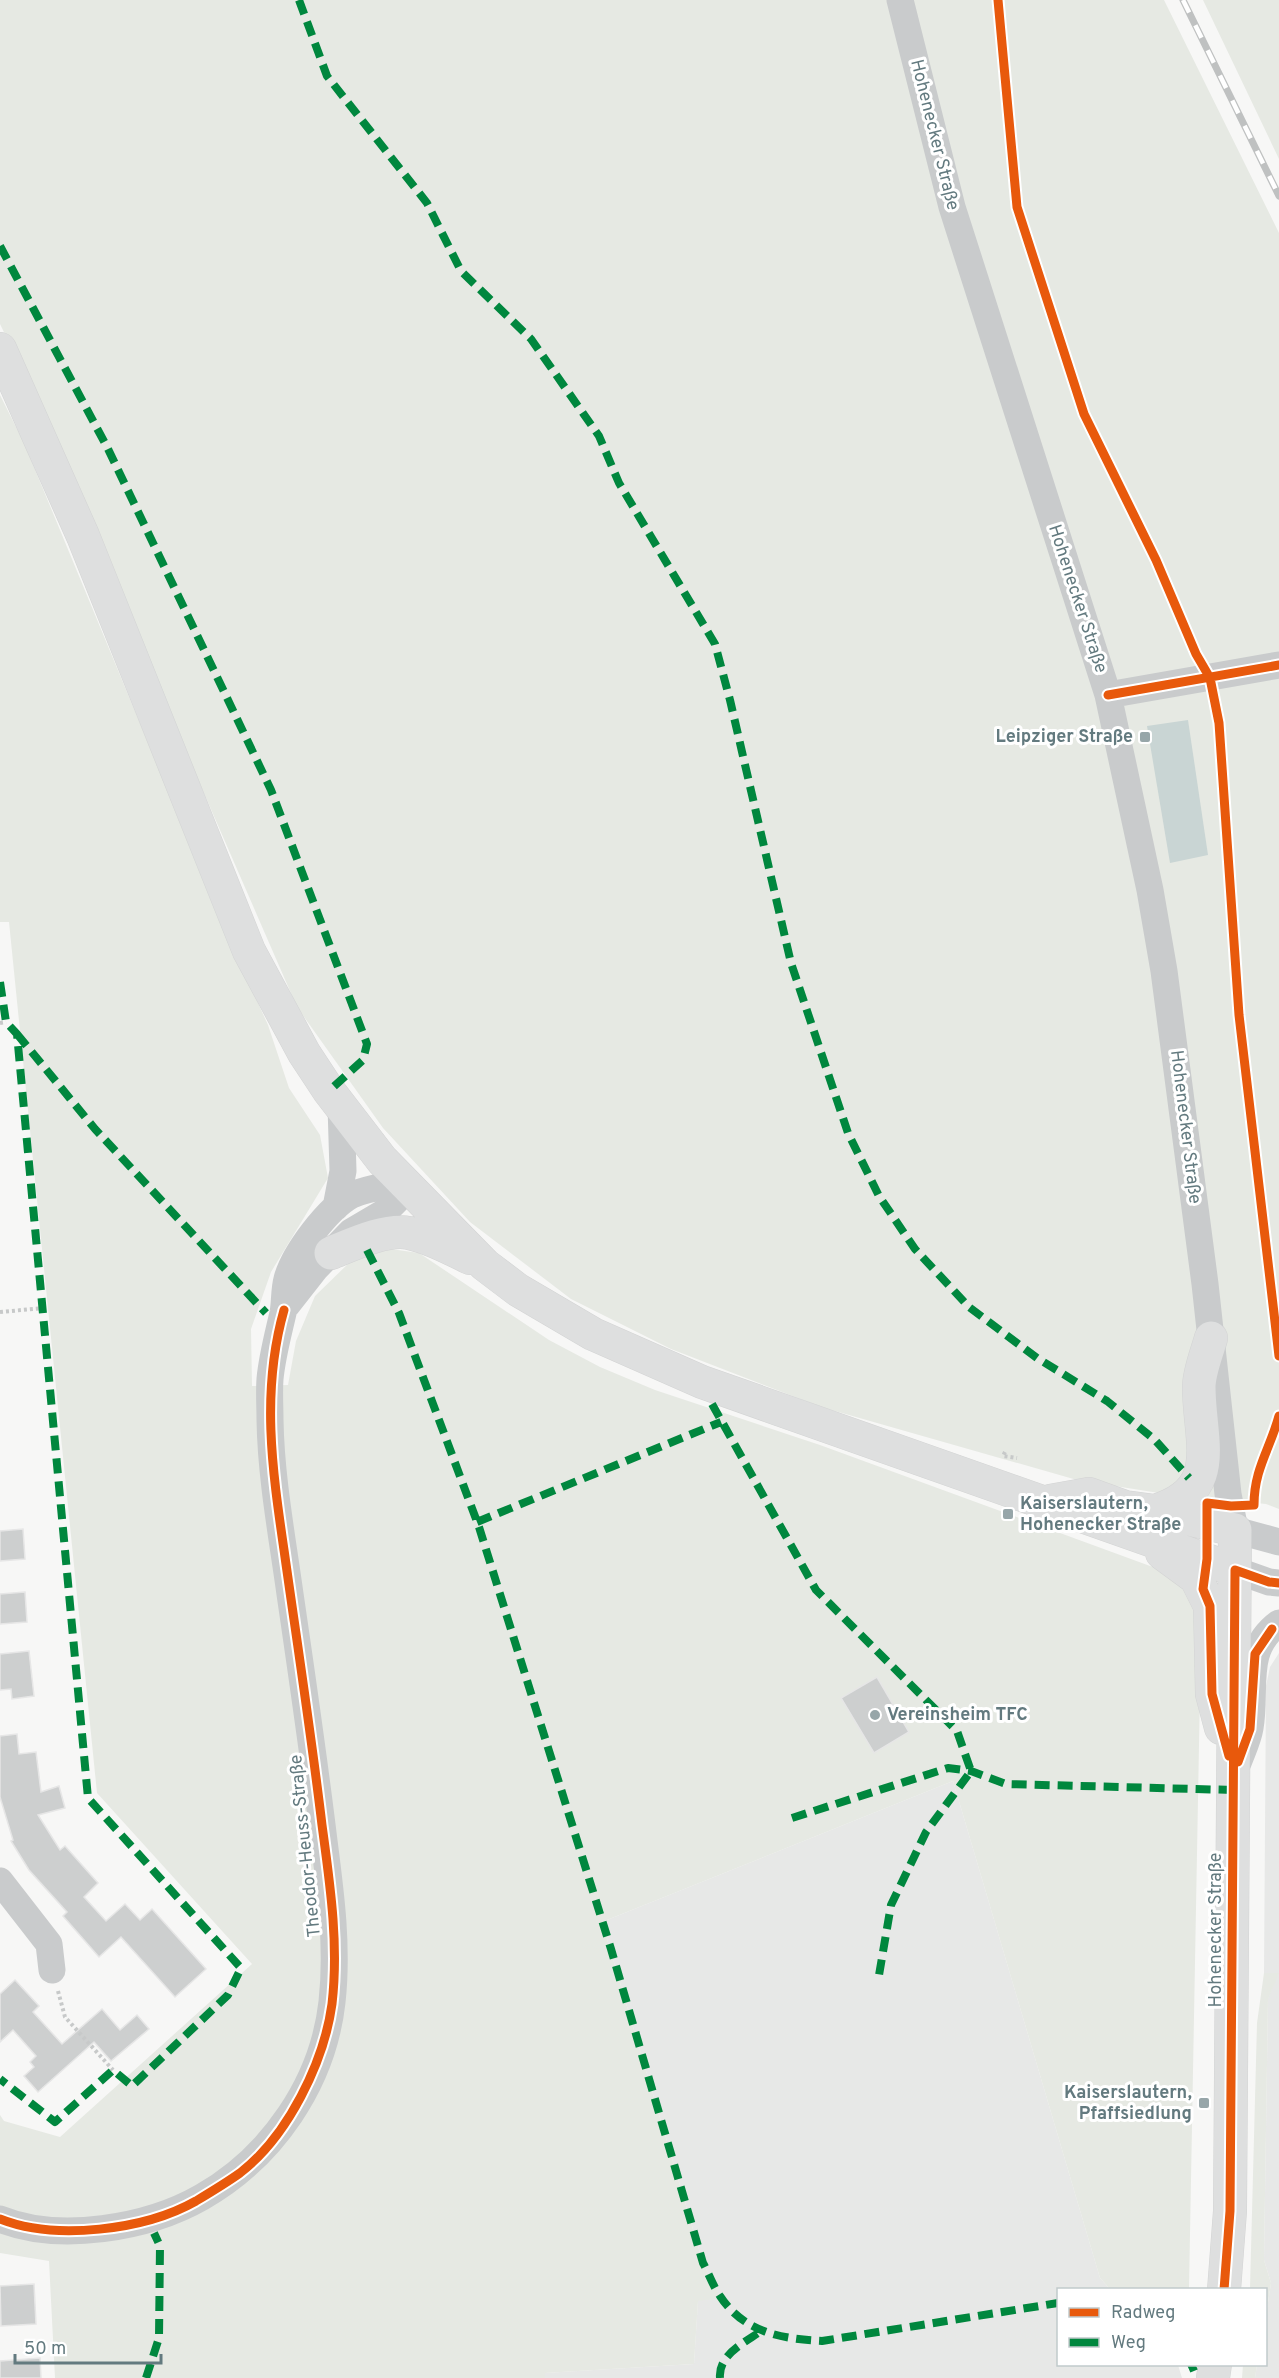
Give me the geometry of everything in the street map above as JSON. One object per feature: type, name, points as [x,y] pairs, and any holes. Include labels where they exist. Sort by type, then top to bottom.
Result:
[{"type":"main road","points":[[0,349],[83,536],[249,951],[304,1053],[341,1106],[382,1160],[485,1265],[518,1290],[593,1334],[702,1382],[1044,1502],[1089,1494],[1125,1507],[1147,1523],[1235,1570]]},
{"type":"main road","points":[[331,1253],[372,1238],[408,1232],[485,1265]]},
{"type":"main road","points":[[1147,1523],[1187,1496],[1202,1473],[1204,1445],[1199,1385],[1211,1338]]},
{"type":"main road","points":[[1147,1523],[1235,1530]]},
{"type":"main road","points":[[1147,1523],[1196,1578],[1210,1606],[1212,1694],[1234,1773]]},
{"type":"main road","name":"Hohenecker Straße","points":[[1224,2288],[1230,2211],[1235,1530]]},
{"type":"street","name":"Hohenecker Straße","points":[[900,0],[952,207],[1108,695],[1150,890],[1164,971],[1211,1338],[1228,1494],[1235,1530]]},
{"type":"street","points":[[1108,695],[1279,665]]},
{"type":"street","points":[[336,1207],[344,1171],[341,1106]]},
{"type":"street","name":"Theodor-Heuss-Straße","points":[[0,2219],[11,2224],[64,2231],[100,2229],[146,2222],[185,2207],[242,2171],[280,2131],[307,2087],[322,2046],[332,2004],[335,1927],[318,1788],[271,1464],[270,1381],[284,1310],[287,1280],[303,1246],[336,1207],[352,1195],[404,1182]]},
{"type":"street","name":"Theodor-Heuss-Straße","points":[[284,1310],[316,1268],[351,1232],[385,1212],[399,1196],[404,1182]]},
{"type":"street","points":[[1235,1530],[1279,1542]]},
{"type":"street","points":[[1235,1570],[1269,1582],[1279,1583]]},
{"type":"street","points":[[1234,1773],[1250,1729],[1254,1654],[1279,1623]]},
{"type":"street","points":[[0,1881],[49,1944],[52,1970]]},
{"type":"path","points":[[0,1023],[6,1022]]},
{"type":"path","points":[[0,1312],[44,1308]]},
{"type":"path","points":[[1005,1452],[1004,1456],[1017,1458]]},
{"type":"path","points":[[52,1970],[65,2017],[113,2070]]},
{"type":"shaded area","points":[[0,0],[1164,0],[1279,233],[1279,1509],[1266,1504],[1159,1493],[1077,1480],[821,1407],[671,1349],[571,1299],[470,1222],[383,1128],[297,1007],[133,630],[53,432],[0,324]]},
{"type":"shaded area","points":[[1203,0],[1279,0],[1279,159]]},
{"type":"shaded area","points":[[0,395],[24,443],[232,946],[268,1025],[289,1088],[320,1135],[328,1178],[271,1272],[251,1329],[252,1386],[288,1385],[296,1341],[315,1296],[352,1260],[384,1248],[419,1253],[549,1340],[600,1367],[655,1390],[820,1445],[1161,1570],[1191,1597],[1197,1613],[1201,1636],[1189,2288],[1109,2288],[1100,2278],[953,1781],[602,1922],[703,2263],[721,2298],[698,2301],[694,2364],[545,2373],[545,2378],[55,2378],[49,2261],[0,2253],[0,2115],[4,2121],[60,2137],[252,1964],[97,1793],[9,922],[0,922]]},
{"type":"shaded area","points":[[1188,720],[1208,855],[1170,863],[1147,726]]},
{"type":"shaded area","points":[[1279,1653],[1279,2378],[1255,2378],[1257,2366],[1267,2366],[1267,2309],[1271,2283],[1264,2260],[1268,1998],[1278,1973],[1264,1973],[1266,1686],[1270,1667]]},
{"type":"shaded area","points":[[953,1781],[1100,2278],[1109,2288],[1057,2288],[1057,2366],[1178,2366],[1182,2378],[545,2378],[544,2373],[694,2364],[698,2300],[720,2297],[703,2263],[602,1922]]},
{"type":"shaded area","points":[[1264,1973],[1279,1973],[1268,1999],[1264,2260],[1271,2283],[1267,2309],[1267,2288],[1250,2288],[1257,2023]]},
{"type":"shaded area","points":[[1243,2366],[1257,2366],[1255,2378],[1242,2378]]},
{"type":"building","points":[[23,1529],[25,1559],[0,1561],[0,1531]]},
{"type":"building","points":[[25,1592],[27,1622],[0,1624],[0,1594]]},
{"type":"building","points":[[29,1651],[34,1696],[12,1699],[11,1689],[0,1690],[0,1654]]},
{"type":"building","name":"Vereinsheim TFC","points":[[877,1677],[909,1732],[874,1753],[841,1698]]},
{"type":"building","points":[[17,1734],[19,1754],[36,1752],[41,1792],[59,1786],[65,1808],[38,1815],[60,1850],[65,1846],[98,1883],[84,1897],[106,1921],[125,1904],[140,1920],[152,1909],[206,1969],[175,1997],[121,1937],[99,1957],[63,1916],[67,1912],[29,1870],[11,1841],[13,1840],[0,1797],[0,1736]]},
{"type":"building","points":[[15,1980],[39,2006],[33,2012],[62,2044],[102,2009],[120,2030],[137,2015],[149,2029],[111,2061],[94,2042],[38,2092],[24,2076],[34,2067],[30,2062],[36,2056],[13,2030],[0,2042],[0,1994]]},
{"type":"building","points":[[34,2284],[36,2324],[1,2326],[0,2286]]},
{"type":"building","points":[[40,2358],[41,2378],[0,2378],[0,2361]]},
{"type":"railway","points":[[1183,0],[1279,196]]},
{"type":"marked path","points":[[299,0],[327,76],[427,203],[461,271],[531,339],[599,436],[619,483],[715,644],[791,963],[848,1133],[879,1196],[915,1249],[969,1307],[1037,1358],[1107,1401],[1155,1440],[1189,1478]]},
{"type":"marked path","points":[[0,246],[108,449],[271,790],[367,1044],[363,1060],[329,1091]]},
{"type":"marked path","points":[[0,982],[6,1022],[17,1034],[88,1798],[241,1968],[228,1995],[132,2086],[113,2070],[55,2122],[0,2079]]},
{"type":"marked path","points":[[17,1034],[95,1129],[266,1313]]},
{"type":"marked path","points":[[367,1250],[399,1313],[479,1527],[611,1949],[703,2263],[720,2296],[741,2318],[765,2332],[822,2341],[1057,2303]]},
{"type":"marked path","points":[[712,1404],[816,1590],[957,1731],[971,1771],[926,1832],[891,1905],[878,1981]]},
{"type":"marked path","points":[[477,1522],[721,1422]]},
{"type":"marked path","points":[[792,1818],[948,1768],[971,1771],[1006,1784],[1234,1790]]},
{"type":"marked path","points":[[146,2378],[159,2338],[160,2246],[154,2233]]},
{"type":"marked path","points":[[720,2378],[723,2363],[733,2350],[761,2331]]},
{"type":"marked path","points":[[1192,2366],[1194,2371]]},
{"type":"cycle path","points":[[998,0],[1017,207],[1084,414],[1156,560],[1196,654],[1210,678],[1219,723],[1239,1015],[1279,1356]]},
{"type":"cycle path","points":[[1108,695],[1279,665]]},
{"type":"cycle path","points":[[0,2219],[22,2226],[47,2230],[100,2229],[152,2219],[196,2201],[240,2173],[274,2139],[301,2096],[321,2050],[328,2026],[334,1982],[333,1914],[276,1489],[271,1430],[273,1370],[284,1310]]},
{"type":"cycle path","points":[[1229,1756],[1212,1694],[1210,1606],[1203,1589],[1207,1559],[1207,1503],[1231,1506],[1254,1505],[1260,1470],[1279,1416]]},
{"type":"cycle path","points":[[1224,2288],[1230,2211],[1235,1570],[1269,1582],[1279,1583]]},
{"type":"cycle path","points":[[1238,1762],[1250,1729],[1255,1654],[1272,1629]]},
{"type":"place","name":"Leipziger Straße","points":[[1145,737]]},
{"type":"place","name":"Kaiserslautern, Hohenecker Straße","points":[[1008,1514]]},
{"type":"place","name":"Vereinsheim TFC","points":[[875,1715]]},
{"type":"place","name":"Kaiserslautern, Pfaffsiedlung","points":[[1204,2103]]}]
